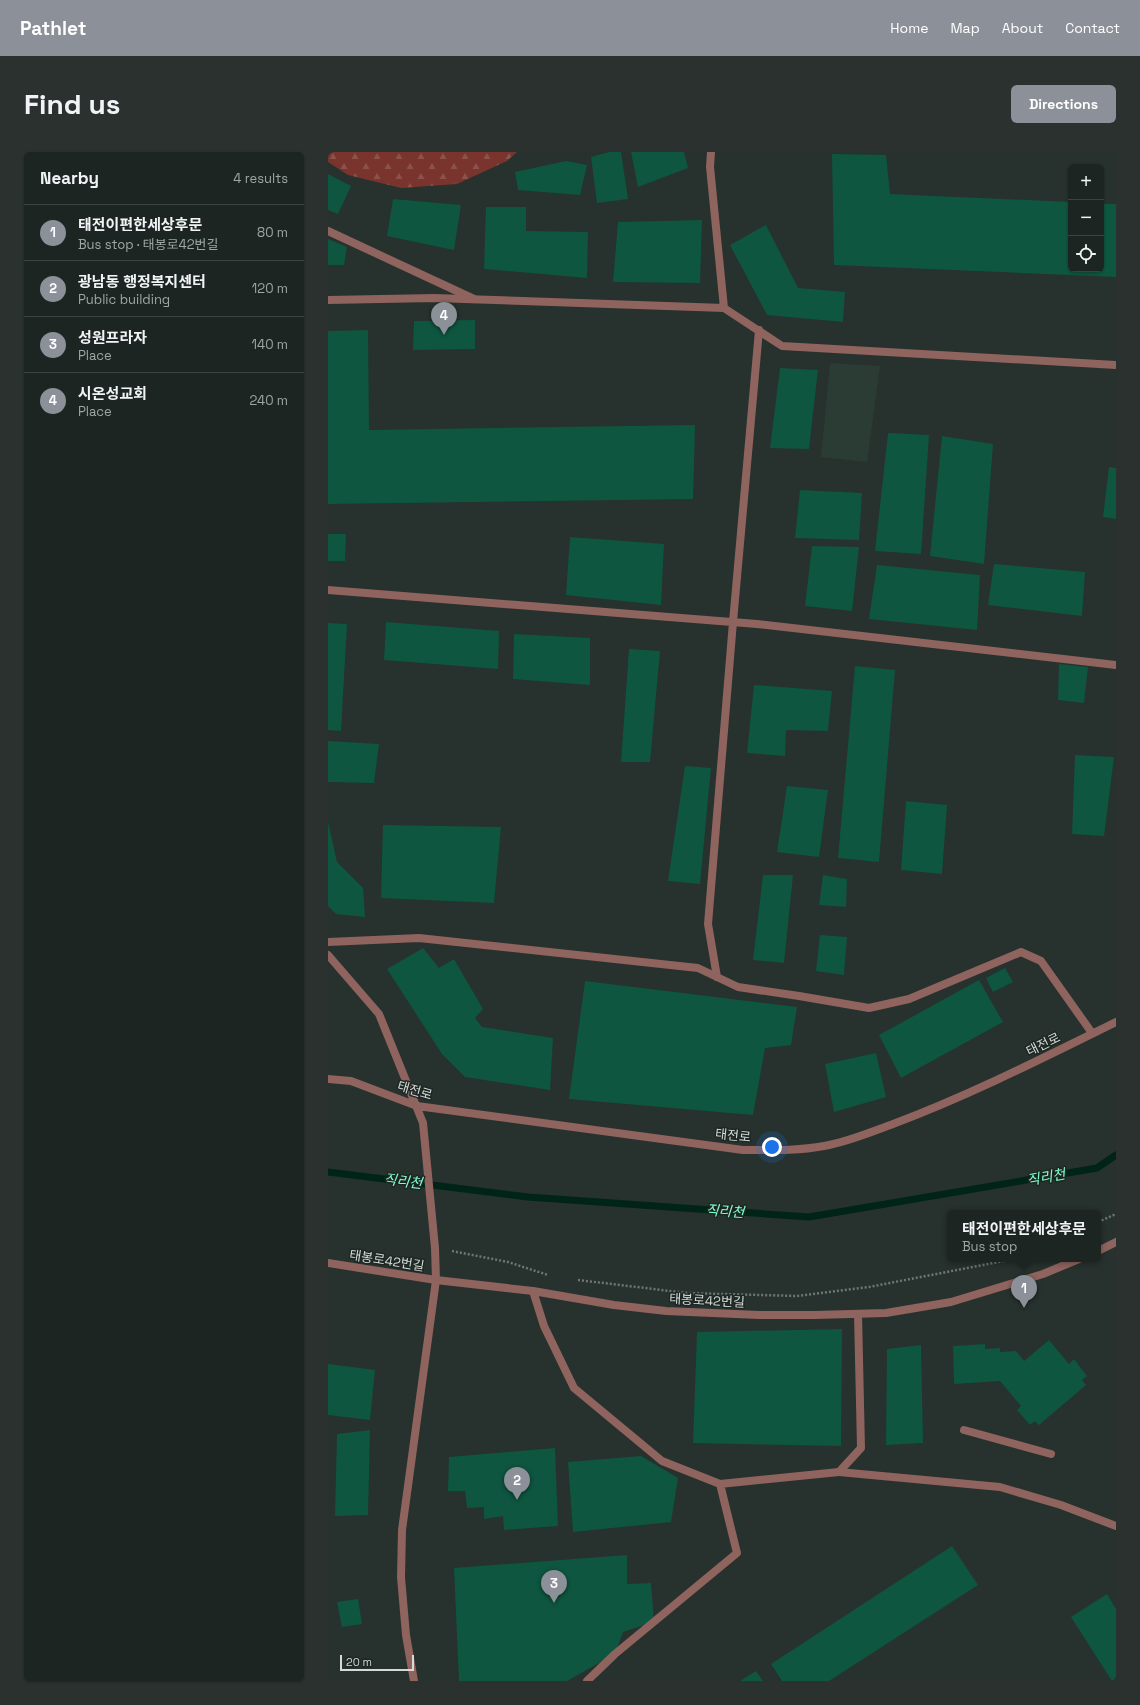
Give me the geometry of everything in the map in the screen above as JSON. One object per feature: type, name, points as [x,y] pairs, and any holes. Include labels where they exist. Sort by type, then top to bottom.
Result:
[{"type":"street","points":[[711,152],[710,168],[724,308]]},
{"type":"street","points":[[328,231],[475,299]]},
{"type":"street","points":[[328,300],[475,299],[724,308],[782,346],[1116,365]]},
{"type":"street","points":[[716,977],[708,924],[759,330]]},
{"type":"street","points":[[328,590],[733,622],[1116,664]]},
{"type":"street","points":[[328,942],[419,938],[698,968],[738,987],[869,1008],[909,999],[1021,952],[1041,961],[1092,1034]]},
{"type":"street","points":[[328,955],[379,1014],[423,1123],[435,1248],[436,1280],[402,1530],[401,1578],[406,1635],[414,1681]]},
{"type":"street","name":"태전로","points":[[328,1079],[351,1081],[417,1106],[743,1150],[797,1150],[826,1146],[858,1137],[922,1113],[970,1092],[1116,1022]]},
{"type":"street","points":[[1101,1250],[1116,1242]]},
{"type":"street","name":"태봉로42번길","points":[[328,1263],[436,1280],[534,1291],[614,1305],[666,1310],[759,1315],[886,1313],[950,1302],[1043,1274],[1072,1262]]},
{"type":"street","points":[[534,1291],[544,1326],[574,1388],[662,1461],[720,1484],[839,1472],[1000,1487],[1061,1505],[1116,1526]]},
{"type":"street","points":[[839,1472],[861,1448],[858,1314]]},
{"type":"street","points":[[964,1430],[1051,1454]]},
{"type":"street","points":[[587,1681],[615,1654],[736,1553],[720,1484]]},
{"type":"path","points":[[1101,1221],[1116,1214]]},
{"type":"path","points":[[435,1248],[508,1262],[549,1275]]},
{"type":"path","points":[[571,1279],[687,1293],[796,1296],[869,1288],[999,1262]]},
{"type":"shaded area","points":[[830,363],[880,366],[867,462],[821,457]]},
{"type":"green space","points":[[328,152],[517,152],[507,161],[457,184],[401,188],[348,175],[328,162]]},
{"type":"building","points":[[609,152],[621,152],[628,199],[597,203],[591,157]]},
{"type":"building","points":[[631,152],[684,152],[688,168],[638,187]]},
{"type":"building","points":[[832,154],[886,155],[890,194],[1068,202],[1068,272],[1104,272],[1104,204],[1116,204],[1116,277],[834,265]]},
{"type":"building","points":[[566,161],[587,165],[580,195],[518,190],[515,172]]},
{"type":"building","points":[[328,174],[351,186],[338,214],[328,210]]},
{"type":"building","points":[[393,199],[461,205],[454,250],[387,236]]},
{"type":"building","points":[[486,207],[526,207],[526,231],[588,232],[587,278],[484,269]]},
{"type":"building","points":[[702,220],[700,283],[613,282],[618,222]]},
{"type":"building","points":[[766,225],[798,288],[845,292],[843,322],[767,315],[730,245]]},
{"type":"building","points":[[328,239],[347,247],[344,265],[328,265]]},
{"type":"building","points":[[475,320],[475,349],[413,350],[414,321]]},
{"type":"building","points":[[368,330],[369,430],[695,425],[693,499],[328,504],[328,331]]},
{"type":"building","points":[[780,368],[818,370],[809,449],[770,448]]},
{"type":"building","points":[[888,433],[929,435],[921,554],[875,551]]},
{"type":"building","points":[[942,436],[993,444],[984,564],[930,556]]},
{"type":"building","points":[[1109,467],[1116,468],[1116,519],[1103,517]]},
{"type":"building","points":[[800,490],[862,493],[859,540],[795,538]]},
{"type":"building","points":[[328,534],[346,534],[345,561],[328,561]]},
{"type":"building","points":[[570,537],[664,544],[661,605],[566,595]]},
{"type":"building","points":[[812,546],[859,547],[852,611],[805,606]]},
{"type":"building","points":[[994,564],[1085,572],[1082,616],[988,605]]},
{"type":"building","points":[[877,565],[980,575],[977,630],[869,619]]},
{"type":"building","points":[[386,622],[499,631],[498,669],[384,660]]},
{"type":"building","points":[[328,623],[347,624],[341,731],[328,730]]},
{"type":"building","points":[[514,634],[590,638],[590,685],[513,679]]},
{"type":"building","points":[[629,649],[660,651],[650,762],[621,762]]},
{"type":"building","points":[[1059,664],[1088,667],[1084,703],[1058,700]]},
{"type":"building","points":[[855,666],[895,670],[879,862],[838,858]]},
{"type":"building","points":[[754,685],[832,691],[828,731],[786,730],[785,756],[747,753]]},
{"type":"building","points":[[328,741],[379,744],[374,783],[328,782]]},
{"type":"building","points":[[1075,755],[1114,757],[1104,836],[1072,834]]},
{"type":"building","points":[[685,766],[711,768],[700,884],[668,881]]},
{"type":"building","points":[[787,786],[828,790],[819,857],[777,852]]},
{"type":"building","points":[[906,801],[947,805],[942,874],[901,870]]},
{"type":"building","points":[[328,822],[337,862],[363,888],[365,917],[336,914],[328,906]]},
{"type":"building","points":[[383,825],[501,827],[494,903],[381,898]]},
{"type":"building","points":[[763,875],[793,875],[784,963],[753,960]]},
{"type":"building","points":[[823,875],[847,879],[846,907],[819,905]]},
{"type":"building","points":[[820,935],[847,937],[844,975],[816,971]]},
{"type":"building","points":[[423,948],[439,968],[454,959],[483,1009],[475,1018],[482,1027],[553,1038],[550,1090],[465,1077],[442,1054],[387,969]]},
{"type":"building","points":[[1005,968],[1013,982],[993,992],[986,978]]},
{"type":"building","points":[[979,980],[1003,1022],[901,1078],[879,1035]]},
{"type":"building","points":[[585,981],[797,1007],[791,1045],[765,1048],[753,1115],[569,1099]]},
{"type":"building","points":[[876,1053],[886,1097],[834,1112],[825,1064]]},
{"type":"building","points":[[842,1329],[841,1446],[693,1443],[697,1332]]},
{"type":"building","points":[[1049,1340],[1069,1364],[1074,1359],[1087,1376],[1082,1380],[1086,1385],[1039,1425],[1035,1421],[1030,1425],[1017,1410],[1021,1406],[1000,1381],[954,1384],[953,1346],[985,1344],[985,1349],[1000,1348],[1000,1352],[1016,1351],[1024,1361]]},
{"type":"building","points":[[921,1345],[923,1443],[886,1445],[887,1349]]},
{"type":"building","points":[[328,1364],[375,1370],[370,1420],[328,1415]]},
{"type":"building","points":[[370,1430],[368,1515],[335,1516],[337,1434]]},
{"type":"building","points":[[555,1448],[558,1526],[504,1530],[503,1516],[484,1519],[484,1507],[467,1508],[465,1491],[448,1491],[449,1457]]},
{"type":"building","points":[[641,1456],[678,1478],[671,1522],[573,1532],[568,1462]]},
{"type":"building","points":[[952,1546],[978,1585],[829,1681],[782,1681],[771,1664]]},
{"type":"building","points":[[627,1555],[627,1584],[651,1583],[654,1622],[623,1632],[615,1654],[567,1681],[459,1681],[454,1568]]},
{"type":"building","points":[[1107,1594],[1116,1609],[1116,1679],[1114,1681],[1112,1681],[1071,1617]]},
{"type":"building","points":[[358,1599],[362,1624],[342,1627],[337,1602]]},
{"type":"building","points":[[756,1671],[763,1681],[740,1681]]},
{"type":"waterway","name":"직리천","points":[[328,1172],[528,1197],[809,1217],[1097,1168],[1116,1155]]},
{"type":"place","name":"시온성교회","points":[[444,335]]},
{"type":"place","name":"태전이편한세상후문","points":[[1024,1308]]},
{"type":"place","name":"광남동 행정복지센터","points":[[517,1500]]},
{"type":"place","name":"성원프라자","points":[[554,1603]]}]
